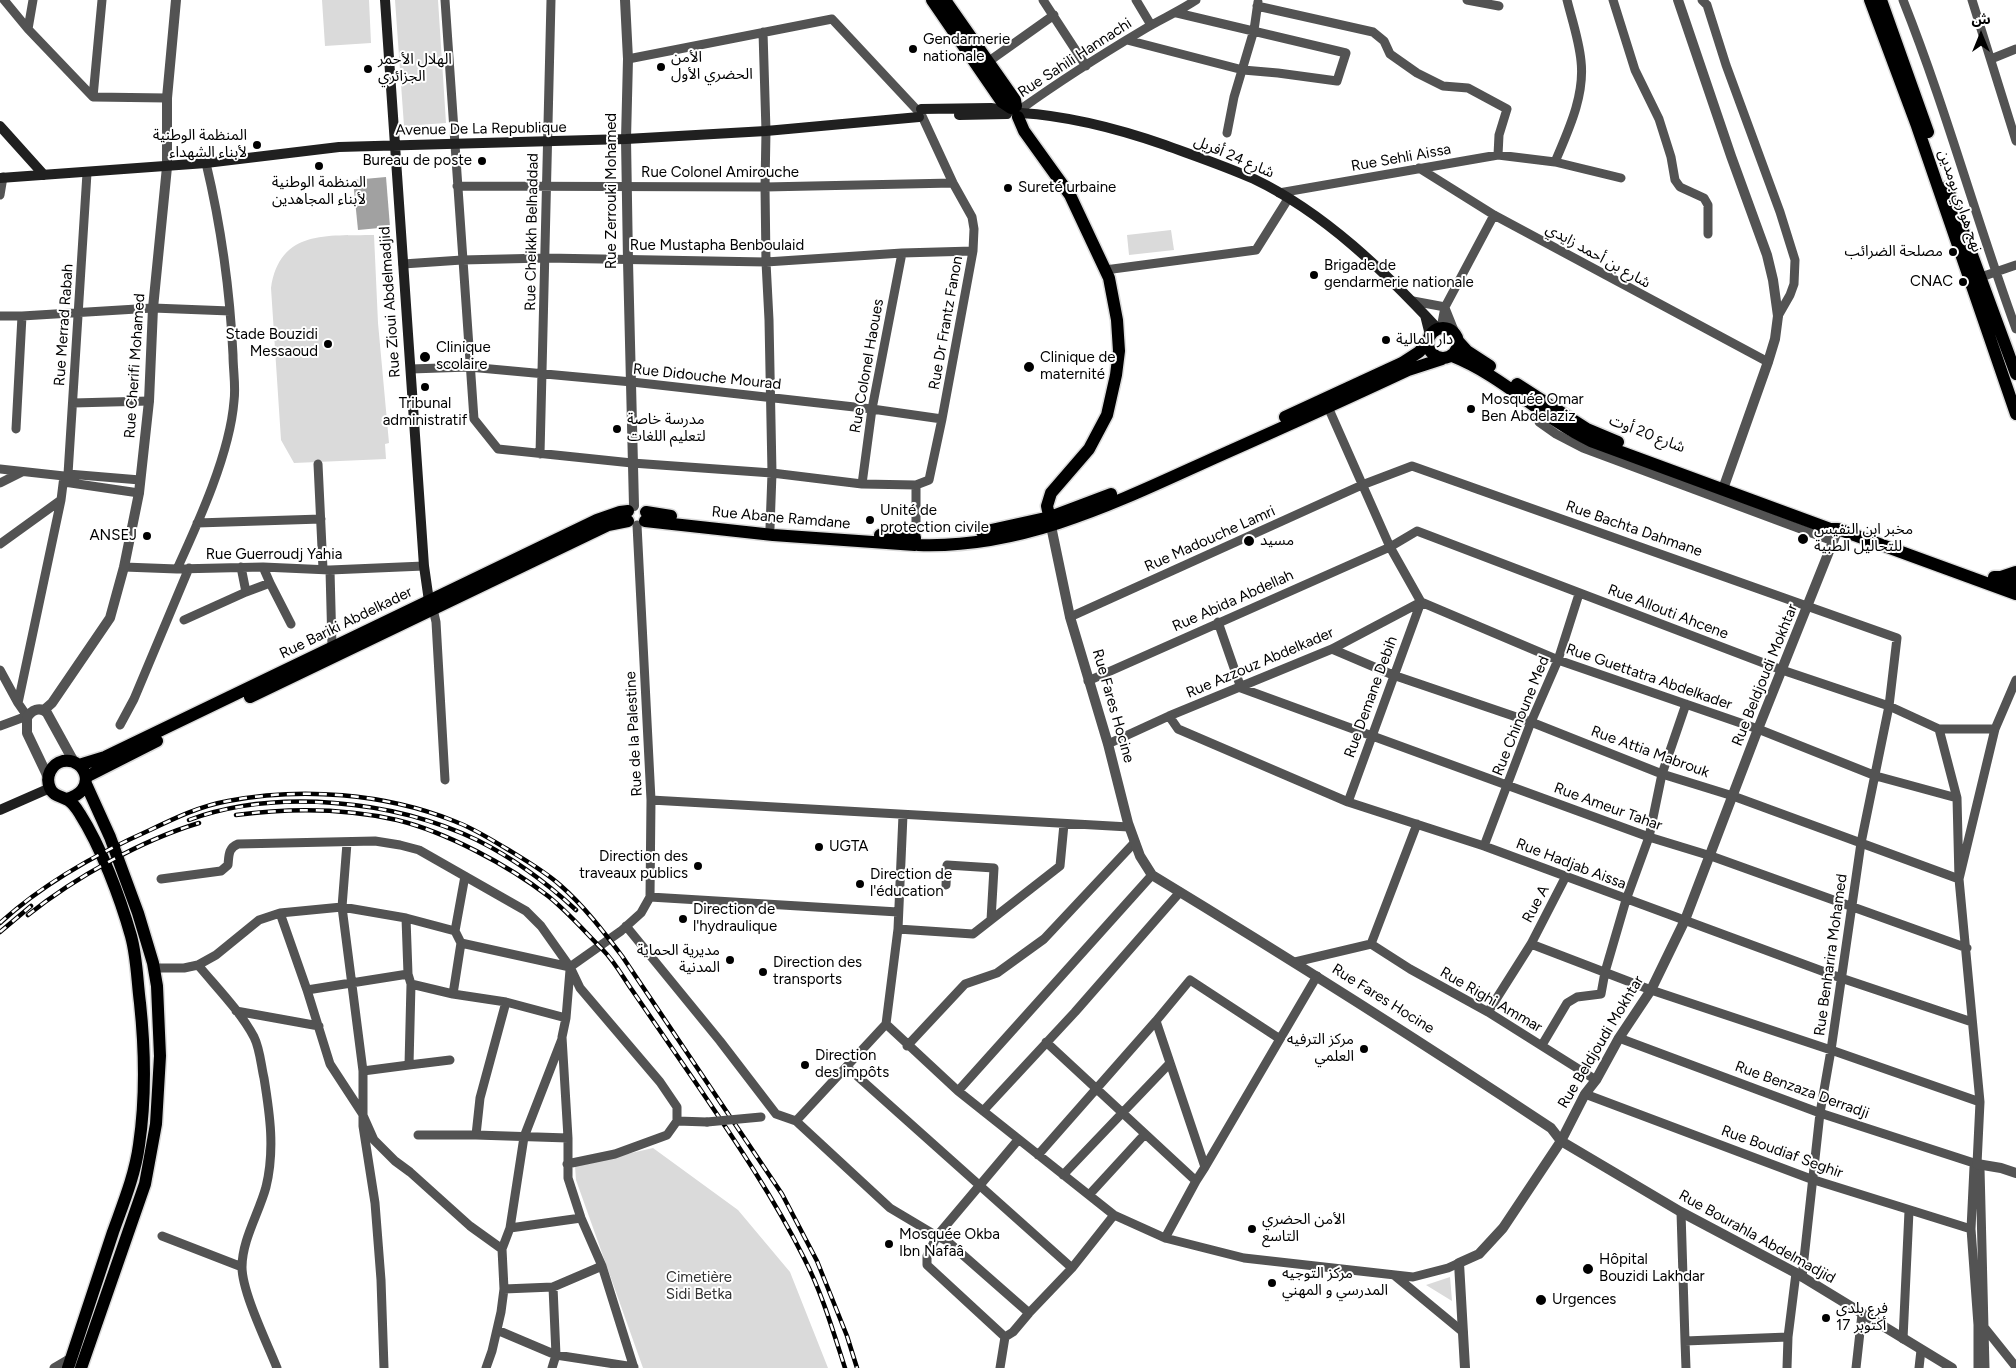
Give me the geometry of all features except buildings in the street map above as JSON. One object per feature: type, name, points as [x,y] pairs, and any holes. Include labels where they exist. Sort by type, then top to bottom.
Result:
[{"type":"main road","name":"Rue Zioui Abdelmadjid","points":[[385,0],[424,566],[431,605]]},
{"type":"main road","points":[[932,0],[984,65]]},
{"type":"main road","points":[[945,0],[984,65]]},
{"type":"main road","name":"نهج هواري بومدين","points":[[1870,0],[1917,126],[2016,414]]},
{"type":"main road","name":"نهج هواري بومدين","points":[[1881,0],[1951,200],[2016,374]]},
{"type":"main road","name":"Rue Fares Hocine","points":[[984,65],[1002,102],[1015,111],[1024,132],[1070,195],[1109,278],[1116,305],[1118,334],[1117,369],[1107,415],[1089,449],[1051,493],[1047,506],[1050,521]]},
{"type":"main road","name":"شارع 24 أفريل","points":[[920,113],[991,108],[1044,114],[1130,134],[1254,180],[1284,196],[1339,235],[1413,301],[1425,314],[1434,333]]},
{"type":"main road","name":"Avenue De La Republique","points":[[1,177],[167,167],[322,148],[548,142],[766,131],[920,113]]},
{"type":"main road","points":[[0,126],[44,175]]},
{"type":"main road","points":[[1448,329],[1457,337],[1457,350],[1447,357],[1408,370],[1328,408],[1092,512],[1050,521],[1276,422],[1402,363],[1419,352],[1434,333],[1448,329]]},
{"type":"main road","points":[[1434,333],[1431,353],[1447,357]]},
{"type":"main road","name":"شارع 20 أوت","points":[[1457,337],[1479,359],[1587,429],[1723,489]]},
{"type":"main road","name":"شارع 20 أوت","points":[[1447,357],[1481,370],[1534,406],[1591,441],[1830,529],[1836,535],[1943,567],[2016,594]]},
{"type":"main road","name":"Rue Abane Ramdane","points":[[636,516],[773,535],[917,541],[1050,521]]},
{"type":"main road","name":"Rue Abane Ramdane","points":[[636,516],[917,541]]},
{"type":"main road","name":"Rue Bariki Abdelkader","points":[[81,772],[105,757],[332,647],[431,605],[608,525],[636,516]]},
{"type":"main road","name":"شارع 20 أوت","points":[[1943,567],[2016,584]]},
{"type":"main road","points":[[2001,577],[2016,572]]},
{"type":"main road","points":[[1987,577],[2016,578]]},
{"type":"main road","name":"Rue Bariki Abdelkader","points":[[81,772],[201,719],[431,605]]},
{"type":"main road","points":[[0,810],[49,783],[53,768],[58,763],[65,761],[81,772],[110,838],[138,913],[154,965],[158,995],[160,1056],[158,1101],[150,1163],[145,1184],[76,1364]]},
{"type":"main road","points":[[49,783],[60,797],[66,799],[76,797],[83,791],[81,772]]},
{"type":"main road","points":[[66,799],[80,815],[108,872],[125,916],[136,965],[145,1065],[144,1096],[138,1151],[76,1364]]},
{"type":"main road","points":[[136,965],[146,961],[154,965]]},
{"type":"main road","points":[[139,997],[150,998],[158,995]]},
{"type":"street","points":[[4,0],[28,29],[92,97],[167,98]]},
{"type":"street","points":[[28,29],[33,0]]},
{"type":"street","points":[[92,97],[102,0]]},
{"type":"street","name":"Rue Cherifi Mohamed","points":[[44,710],[52,703],[110,618],[124,567],[139,493],[149,401],[153,308],[167,167],[167,98],[176,0]]},
{"type":"street","points":[[444,0],[474,419],[498,449],[632,463],[772,473],[862,484],[916,485],[917,541]]},
{"type":"street","name":"Rue Cheikkh Belhaddad","points":[[540,454],[551,0]]},
{"type":"street","name":"Rue Zerrouki Mohamed","points":[[625,0],[628,60],[626,139],[632,463],[636,516]]},
{"type":"street","points":[[1044,0],[1086,66]]},
{"type":"street","points":[[1136,0],[1151,25]]},
{"type":"street","name":"Rue Sahili Hannachi","points":[[1015,111],[1151,25],[1177,13],[1196,0]]},
{"type":"street","points":[[1467,0],[1500,6]]},
{"type":"street","points":[[1555,162],[1572,122],[1580,90],[1582,63],[1567,0]]},
{"type":"street","points":[[1613,0],[1635,70],[1659,119],[1671,156],[1675,180],[1680,187],[1704,198],[1708,205],[1708,234]]},
{"type":"street","points":[[1678,0],[1767,255],[1778,316],[1775,339],[1768,362],[1723,489]]},
{"type":"street","points":[[1702,0],[1707,5],[1726,64],[1796,260],[1794,284],[1778,316]]},
{"type":"street","points":[[1902,0],[1920,45],[1995,272],[2016,329]]},
{"type":"street","points":[[1972,0],[2016,141]]},
{"type":"street","points":[[1227,133],[1234,97],[1254,30],[1258,3],[1373,32],[1384,41],[1390,54],[1417,73],[1443,86],[1468,88],[1506,109],[1499,135],[1498,155]]},
{"type":"street","points":[[1127,40],[1242,70],[1337,81],[1346,53],[1177,13]]},
{"type":"street","points":[[984,65],[1054,15]]},
{"type":"street","name":"Rue Dr Frantz Fanon","points":[[763,32],[832,19],[920,113],[972,217],[974,229],[973,251],[942,419],[929,480],[916,485]]},
{"type":"street","points":[[628,60],[763,32],[766,131],[766,262],[772,473],[770,528]]},
{"type":"street","points":[[1991,59],[2016,49]]},
{"type":"street","name":"Rue Sehli Aissa","points":[[1284,196],[1419,168],[1498,155],[1555,162],[1621,178]]},
{"type":"street","points":[[177,569],[224,452],[234,400],[230,311],[222,247],[206,163]]},
{"type":"street","name":"شارع بن أحمد زايدي","points":[[1419,168],[1494,214],[1768,362]]},
{"type":"street","name":"Rue Merrad Rabah","points":[[18,703],[65,477],[73,403],[87,173]]},
{"type":"street","points":[[0,195],[1,177]]},
{"type":"street","name":"Rue Colonel Amirouche","points":[[457,186],[765,187],[954,183]]},
{"type":"street","points":[[1105,270],[1256,250],[1284,196]]},
{"type":"street","points":[[1434,333],[1445,307],[1494,214]]},
{"type":"street","name":"Rue Mustapha Benboulaid","points":[[403,264],[462,260],[546,258],[628,261],[766,262],[902,253],[973,251]]},
{"type":"street","name":"Rue Colonel Haoues","points":[[862,484],[872,409],[902,253]]},
{"type":"street","points":[[1981,277],[2016,265]]},
{"type":"street","points":[[1413,301],[1445,307]]},
{"type":"street","points":[[1445,307],[1457,337]]},
{"type":"street","points":[[0,316],[153,308],[230,311]]},
{"type":"street","points":[[16,429],[22,316]]},
{"type":"street","name":"Rue Didouche Mourad","points":[[410,369],[469,367],[632,382],[872,409],[942,419]]},
{"type":"street","points":[[73,403],[149,401]]},
{"type":"street","points":[[1328,408],[1390,547],[1421,602]]},
{"type":"street","points":[[318,464],[332,647]]},
{"type":"street","name":"Rue Bachta Dahmane","points":[[1362,485],[1412,466],[1809,605],[1897,638]]},
{"type":"street","points":[[0,469],[65,477],[140,480]]},
{"type":"street","points":[[0,483],[22,472]]},
{"type":"street","points":[[65,477],[139,493]]},
{"type":"street","name":"Rue Madouche Lamri","points":[[1070,617],[1362,485]]},
{"type":"street","points":[[0,544],[61,500]]},
{"type":"street","name":"Rue de la Palestine","points":[[636,516],[651,800],[650,897]]},
{"type":"street","points":[[197,523],[321,519]]},
{"type":"street","name":"Rue Fares Hocine","points":[[1050,521],[1070,617],[1108,744],[1129,827],[1140,856],[1152,875],[1295,962],[1551,1128]]},
{"type":"street","name":"Rue Allouti Ahcene","points":[[1390,547],[1416,531],[1782,670],[1889,706],[1939,729]]},
{"type":"street","name":"Rue Beldjoudi Mokhtar","points":[[886,1024],[907,1046],[958,1091],[1114,1215],[1165,1238],[1244,1258],[1413,1277],[1448,1268],[1479,1254],[1503,1228],[1561,1141],[1585,1094],[1596,1080],[1619,1038],[1651,990],[1686,920],[1758,729],[1836,535]]},
{"type":"street","name":"Rue Abida Abdellah","points":[[1088,681],[1390,547]]},
{"type":"street","name":"Rue Guerroudj Yahia","points":[[124,567],[327,569],[424,566]]},
{"type":"street","points":[[241,567],[246,592]]},
{"type":"street","points":[[263,567],[291,624]]},
{"type":"street","points":[[120,725],[134,700],[190,568]]},
{"type":"street","points":[[184,620],[270,583]]},
{"type":"street","name":"Rue Chinoune Med","points":[[1484,846],[1531,722],[1558,660],[1579,594]]},
{"type":"street","name":"Rue Azzouz Abdelkader","points":[[1108,744],[1169,716],[1332,649],[1421,602]]},
{"type":"street","name":"Rue Guettatra Abdelkader","points":[[1421,602],[1558,660],[1758,729],[1876,776],[1957,798]]},
{"type":"street","name":"Rue Demane Debih","points":[[1348,802],[1421,602]]},
{"type":"street","points":[[431,605],[436,622],[445,780]]},
{"type":"street","points":[[1218,622],[1241,688]]},
{"type":"street","name":"Rue Benharira Mohamed","points":[[1787,1368],[1788,1337],[1799,1275],[1820,1113],[1831,1050],[1851,906],[1861,843],[1889,706],[1897,638]]},
{"type":"street","name":"Rue Attia Mabrouk","points":[[1332,649],[1393,675],[1531,722],[1662,774],[1733,796],[1959,879]]},
{"type":"street","points":[[0,670],[27,716],[27,732],[49,783]]},
{"type":"street","points":[[1959,879],[1996,729],[2016,680]]},
{"type":"street","name":"Rue Ameur Tahar","points":[[1241,688],[1649,837],[1711,856],[1967,948]]},
{"type":"street","points":[[1542,1045],[1567,1003],[1577,997],[1601,994],[1605,972],[1626,900],[1649,837],[1662,774],[1686,704]]},
{"type":"street","points":[[0,726],[27,716],[35,710],[44,710],[81,772]]},
{"type":"street","name":"Rue Hadjab Aissa","points":[[1169,716],[1178,729],[1348,802],[1484,846],[1841,978],[1972,1022]]},
{"type":"street","points":[[1978,1368],[1978,1326],[1971,1229],[1980,1102],[1959,879],[1957,798],[1939,729],[1996,729]]},
{"type":"street","points":[[651,800],[1129,827]]},
{"type":"street","points":[[796,1121],[886,1024],[898,929],[903,815]]},
{"type":"street","points":[[898,929],[974,934],[1060,866],[1064,824]]},
{"type":"street","points":[[1295,962],[1371,944],[1418,824]]},
{"type":"street","points":[[160,879],[221,871],[228,865],[232,846],[238,844],[375,841],[419,850],[526,911],[541,926],[570,967],[580,988],[660,1082],[677,1107],[677,1121],[667,1135],[615,1154],[567,1164]]},
{"type":"street","points":[[907,1046],[965,984],[996,973],[1044,939],[1135,842]]},
{"type":"street","points":[[347,843],[342,907],[363,1071],[362,1113],[375,1203],[381,1280],[384,1368]]},
{"type":"street","points":[[946,885],[947,865],[994,868],[991,920]]},
{"type":"street","points":[[958,1091],[1152,875]]},
{"type":"street","points":[[453,994],[461,943],[455,931],[465,876]]},
{"type":"street","name":"Rue A","points":[[1488,1012],[1531,944],[1566,876]]},
{"type":"street","points":[[983,1111],[1180,892]]},
{"type":"street","points":[[461,943],[570,967],[624,928],[641,913],[650,897],[898,912]]},
{"type":"street","points":[[154,965],[184,968],[198,965],[216,954],[259,920],[280,913],[342,907],[406,918],[455,931]]},
{"type":"street","points":[[280,913],[320,1026],[330,1064],[362,1113],[374,1140],[394,1161],[410,1172],[470,1226],[502,1249]]},
{"type":"street","points":[[406,918],[410,979],[409,1064]]},
{"type":"street","points":[[624,928],[715,1034],[776,1114]]},
{"type":"street","name":"Rue Righi Ammar","points":[[1371,944],[1410,969],[1488,1012],[1596,1080]]},
{"type":"street","points":[[1531,944],[1651,990],[1980,1102]]},
{"type":"street","points":[[198,965],[236,1011],[258,1047],[268,1106],[271,1143],[266,1187],[248,1240],[242,1268],[246,1287],[277,1368]]},
{"type":"street","points":[[486,1368],[497,1330],[504,1289],[502,1249],[510,1228],[524,1137],[562,1037],[566,1018],[570,967]]},
{"type":"street","points":[[1165,1238],[1196,1181],[1317,976]]},
{"type":"street","points":[[307,990],[352,982],[410,979],[453,994],[506,1002],[566,1018]]},
{"type":"street","points":[[1038,1155],[1190,980],[1280,1039]]},
{"type":"street","points":[[476,1135],[480,1098],[506,1002]]},
{"type":"street","points":[[236,1011],[320,1026]]},
{"type":"street","points":[[1156,1021],[1205,1167]]},
{"type":"street","points":[[497,1330],[556,1355],[634,1368],[602,1266],[581,1218],[568,1178],[568,1138],[562,1037]]},
{"type":"street","name":"Rue Benzaza Derradji","points":[[1619,1038],[1820,1113],[1977,1164]]},
{"type":"street","points":[[1046,1042],[1095,1090],[1196,1181]]},
{"type":"street","points":[[363,1071],[450,1060]]},
{"type":"street","points":[[1063,1174],[1170,1063]]},
{"type":"street","points":[[847,1068],[980,1184],[1072,1268]]},
{"type":"street","name":"Rue Boudiaf Seghir","points":[[1585,1094],[1812,1179],[1971,1229]]},
{"type":"street","points":[[677,1121],[707,1122],[776,1114],[796,1121],[890,1208],[947,1241],[1030,1313]]},
{"type":"street","name":"Rue Bourahla Abdelmadjid","points":[[1551,1128],[1561,1141],[1681,1212],[1799,1275],[1952,1368]]},
{"type":"street","points":[[1089,1195],[1145,1134]]},
{"type":"street","points":[[418,1135],[568,1138]]},
{"type":"street","points":[[1006,1337],[927,1265],[927,1256],[937,1236],[1018,1140]]},
{"type":"street","points":[[1977,1164],[2016,1173]]},
{"type":"street","points":[[1977,1164],[1980,1168],[1985,1368]]},
{"type":"street","points":[[1903,1339],[1909,1211]]},
{"type":"street","points":[[1681,1212],[1686,1368]]},
{"type":"street","points":[[1000,1368],[1006,1337],[1072,1268],[1114,1215]]},
{"type":"street","points":[[510,1228],[581,1218]]},
{"type":"street","points":[[162,1236],[242,1268]]},
{"type":"street","points":[[1459,1263],[1465,1368]]},
{"type":"street","points":[[504,1289],[553,1287],[602,1266]]},
{"type":"street","points":[[1393,1275],[1463,1332]]},
{"type":"street","points":[[552,1368],[556,1355],[553,1287]]},
{"type":"street","points":[[1856,1368],[1862,1314]]},
{"type":"street","points":[[1984,1328],[2016,1367]]},
{"type":"street","points":[[1685,1341],[1788,1337]]},
{"type":"street","points":[[1919,1368],[1921,1350]]},
{"type":"street","points":[[54,1368],[76,1364]]},
{"type":"green space","points":[[322,0],[369,0],[371,43],[325,46]]},
{"type":"green space","points":[[395,0],[438,0],[446,123],[404,126]]},
{"type":"green space","points":[[1171,230],[1174,250],[1129,255],[1127,235]]},
{"type":"green space","name":"Stade Bouzidi Messaoud","points":[[339,235],[374,235],[378,323],[389,443],[385,444],[386,459],[294,463],[281,440],[271,288],[276,269],[284,255],[295,246],[308,240]]},
{"type":"green space","name":"Cimetière Sidi Betka","points":[[653,1148],[738,1210],[790,1272],[828,1368],[643,1368],[576,1180],[575,1166]]},
{"type":"green space","points":[[1450,1277],[1452,1301],[1426,1285]]},
{"type":"shaded area","points":[[386,177],[390,227],[358,230],[353,180]]},
{"type":"railway","points":[[0,923],[34,895],[90,859],[178,817],[198,809],[228,801],[284,794],[342,795],[399,804],[454,821],[475,830],[548,875],[560,885],[585,910],[622,956],[782,1194],[817,1261],[847,1336],[857,1368]]},
{"type":"railway","points":[[189,820],[223,810],[259,804],[296,802],[334,803],[372,808],[409,816],[444,826],[490,847],[529,872],[576,910]]},
{"type":"railway","points":[[236,815],[296,810],[337,811],[377,816],[416,825],[456,841],[496,861],[532,884],[555,902],[615,964],[754,1170],[810,1271],[827,1312],[845,1368]]},
{"type":"railway","points":[[28,915],[66,887],[109,861],[155,839],[199,823]]},
{"type":"railway","points":[[0,932],[31,906]]},
{"type":"place","name":"Gendarmerie nationale","points":[[913,49]]},
{"type":"place","name":"الأمن الحضري الأول","points":[[661,67]]},
{"type":"place","name":"الهلال الأحمر الجزائري","points":[[368,69]]},
{"type":"place","name":"المنظمة الوطنية لأبناء الشهداء","points":[[257,145]]},
{"type":"place","name":"Bureau de poste","points":[[482,161]]},
{"type":"place","name":"المنظمة الوطنية لأبناء المجاهدين","points":[[319,166]]},
{"type":"place","name":"Sureté urbaine","points":[[1008,188]]},
{"type":"place","name":"مصلحة الضرائب","points":[[1953,252]]},
{"type":"place","name":"Brigade de gendarmerie nationale","points":[[1314,275]]},
{"type":"place","name":"CNAC","points":[[1963,282]]},
{"type":"place","name":"دار المالية","points":[[1386,340]]},
{"type":"place","name":"Stade Bouzidi Messaoud","points":[[328,344]]},
{"type":"place","name":"Clinique scolaire","points":[[425,357]]},
{"type":"place","name":"Clinique de maternité","points":[[1029,367]]},
{"type":"place","name":"Tribunal administratif","points":[[425,387]]},
{"type":"place","name":"Mosquée Omar Ben Abdelaziz","points":[[1471,409]]},
{"type":"place","name":"مدرسة خاصة لتعليم اللغات","points":[[617,429]]},
{"type":"place","name":"Unité de protection civile","points":[[870,520]]},
{"type":"place","name":"ANSEJ","points":[[147,536]]},
{"type":"place","name":"مخبر ابن النفيس للتحاليل الطبية","points":[[1803,539]]},
{"type":"place","name":"مسيد","points":[[1249,541]]},
{"type":"place","name":"UGTA","points":[[819,847]]},
{"type":"place","name":"Direction des traveaux publics","points":[[698,866]]},
{"type":"place","name":"Direction de l'éducation","points":[[860,884]]},
{"type":"place","name":"Direction de l'hydraulique","points":[[683,919]]},
{"type":"place","name":"مديرية الحماية المدنية","points":[[730,960]]},
{"type":"place","name":"Direction des transports","points":[[763,972]]},
{"type":"place","name":"مركز الترفيه العلمي","points":[[1364,1049]]},
{"type":"place","name":"Direction des impôts","points":[[805,1065]]},
{"type":"place","name":"الأمن الحضري التاسع","points":[[1252,1229]]},
{"type":"place","name":"Mosquée Okba Ibn Nafaâ","points":[[889,1244]]},
{"type":"place","name":"Hôpital Bouzidi Lakhdar","points":[[1588,1269]]},
{"type":"place","name":"مركز التوجيه المدرسي و المهني","points":[[1272,1283]]},
{"type":"place","name":"Urgences","points":[[1541,1300]]},
{"type":"place","name":"فرع بلدي 17 أكتوبر","points":[[1826,1318]]}]
